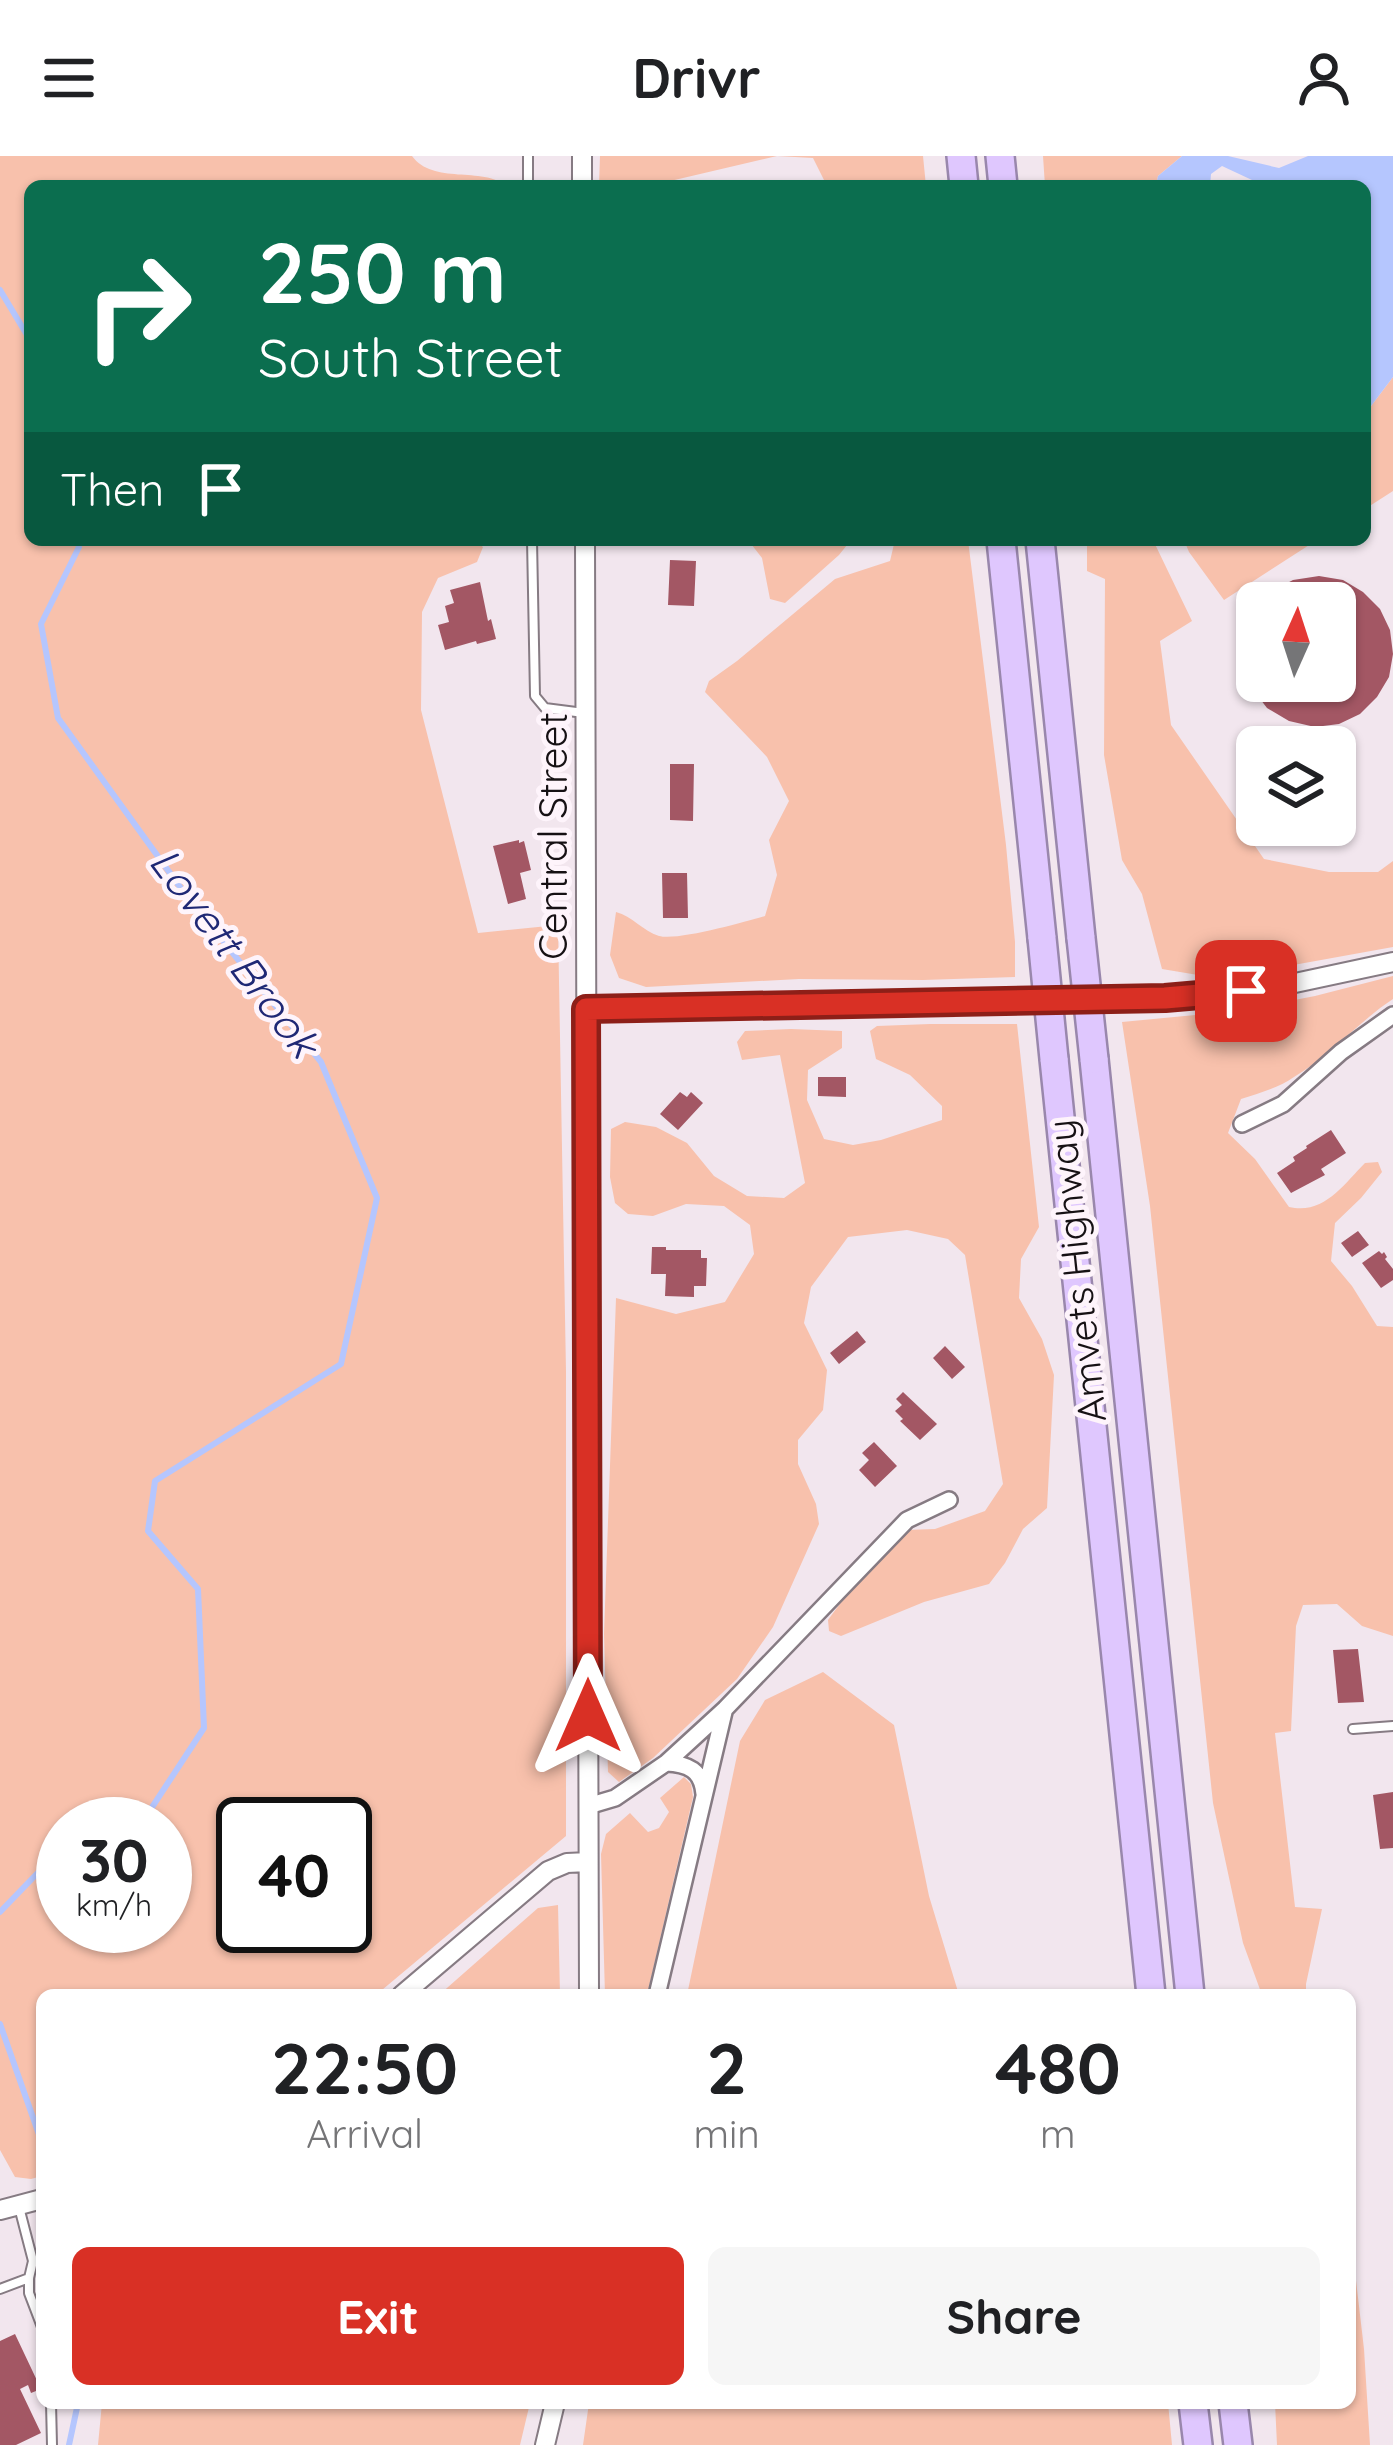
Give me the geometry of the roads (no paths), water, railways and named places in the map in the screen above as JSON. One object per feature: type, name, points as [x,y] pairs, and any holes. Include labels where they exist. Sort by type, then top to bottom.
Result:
[{"type":"highway","name":"Amvets Highway","points":[[1002,546],[1150,1989]]},
{"type":"highway","name":"Amvets Highway","points":[[1041,546],[1189,1989]]},
{"type":"highway","points":[[1194,2409],[1198,2445]]},
{"type":"highway","points":[[1234,2409],[1238,2445]]},
{"type":"street","name":"Central Street","points":[[584,546],[589,1989]]},
{"type":"street","points":[[586,1009],[1165,998],[1281,986],[1393,962]]},
{"type":"street","points":[[1242,1124],[1283,1104],[1341,1052],[1393,1015]]},
{"type":"street","points":[[588,1806],[615,1798],[666,1763],[907,1520],[949,1500]]},
{"type":"street","points":[[658,1989],[724,1709]]},
{"type":"street","points":[[666,1763],[694,1769],[703,1784],[704,1798]]},
{"type":"street","points":[[410,1989],[548,1871],[567,1863],[588,1862]]},
{"type":"street","points":[[545,2445],[554,2409]]},
{"type":"lane","points":[[532,546],[535,695],[544,708],[585,714]]},
{"type":"lane","points":[[1353,1730],[1393,1726]]},
{"type":"lane","points":[[9,2208],[33,2261],[29,2294],[36,2312]]},
{"type":"lane","points":[[0,2288],[29,2278]]},
{"type":"lane","points":[[51,2409],[52,2445]]},
{"type":"water","points":[[1182,156],[1228,156],[1279,168],[1308,156],[1393,156],[1393,377],[1371,406],[1371,180],[1252,180],[1222,166],[1210,180],[1157,180]]},
{"type":"waterway","name":"Lovett Brook","points":[[0,290],[24,330]]},
{"type":"waterway","name":"Lovett Brook","points":[[79,546],[41,624],[58,718],[188,898],[321,1062],[377,1198],[341,1364],[155,1481],[148,1531],[198,1589],[204,1728],[159,1797]]},
{"type":"waterway","name":"Lovett Brook","points":[[0,1912],[36,1875]]},
{"type":"waterway","name":"Lovett Brook","points":[[0,2024],[36,2126]]},
{"type":"waterway","name":"Lovett Brook","points":[[69,2445],[77,2409]]}]
